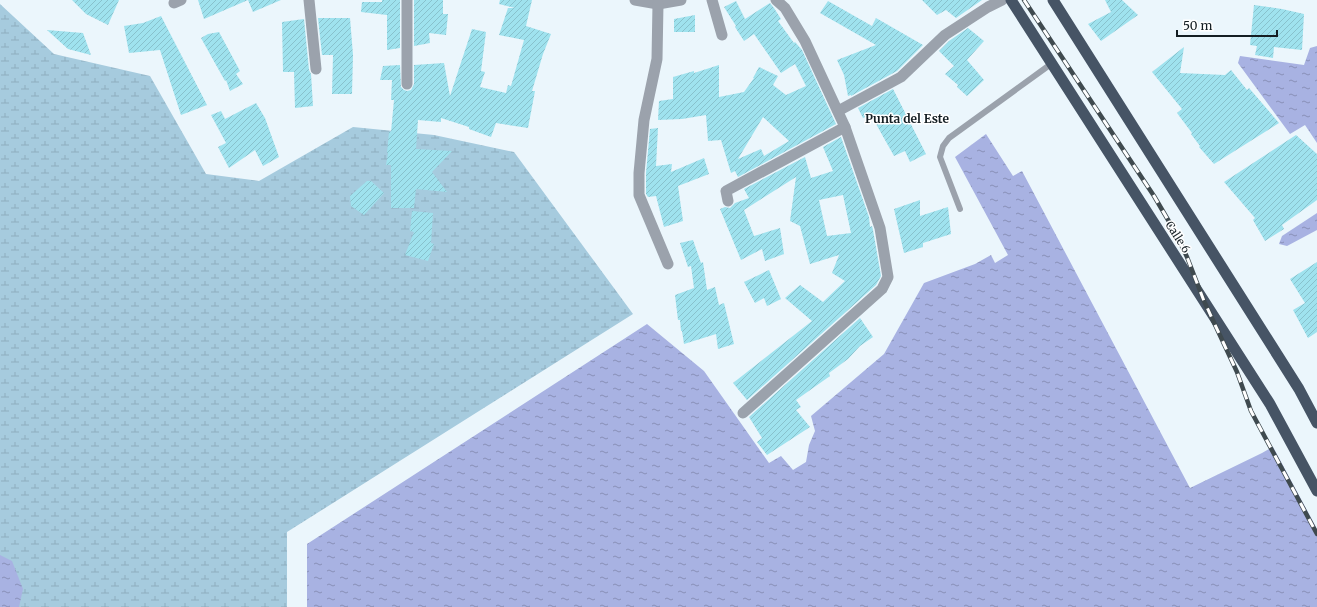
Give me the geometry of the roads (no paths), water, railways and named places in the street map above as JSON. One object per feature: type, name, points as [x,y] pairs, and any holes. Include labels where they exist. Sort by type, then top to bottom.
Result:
[{"type":"highway","name":"Calle 6","points":[[1011,0],[1270,404],[1317,491]]},
{"type":"highway","name":"Calle 6","points":[[1053,0],[1299,389],[1317,423]]},
{"type":"street","points":[[308,0],[316,68]]},
{"type":"street","points":[[407,0],[407,84]]},
{"type":"street","points":[[635,0],[658,4],[681,0]]},
{"type":"street","points":[[712,0],[722,35]]},
{"type":"street","points":[[743,413],[882,289],[888,277],[880,228],[845,128],[788,4],[776,0]]},
{"type":"street","points":[[838,111],[901,77],[945,35],[986,4],[1002,0]]},
{"type":"street","points":[[658,4],[656,59],[644,120],[639,173],[639,195],[668,264]]},
{"type":"street","points":[[728,201],[726,191],[845,128]]},
{"type":"lane","points":[[960,209],[940,157],[943,146],[949,138],[1051,64]]},
{"type":"water","points":[[1317,46],[1317,143],[1305,125],[1290,134],[1238,63],[1240,56],[1304,65],[1310,48]]},
{"type":"water","points":[[986,134],[1013,176],[1022,171],[1190,488],[1262,453],[1317,422],[1317,607],[307,607],[307,544],[647,324],[704,371],[769,463],[781,456],[793,470],[806,462],[809,445],[815,431],[811,416],[884,354],[924,283],[975,264],[991,255],[995,263],[1008,255],[955,157]]},
{"type":"water","points":[[1317,213],[1317,230],[1287,246],[1279,244],[1282,236]]},
{"type":"water","points":[[0,555],[12,561],[23,589],[19,607],[0,607]]},
{"type":"railway","points":[[1024,0],[1154,196],[1174,230],[1187,257],[1204,301],[1237,372],[1251,411],[1317,534]]},
{"type":"district","name":"Punta del Este","points":[[907,118]]}]
